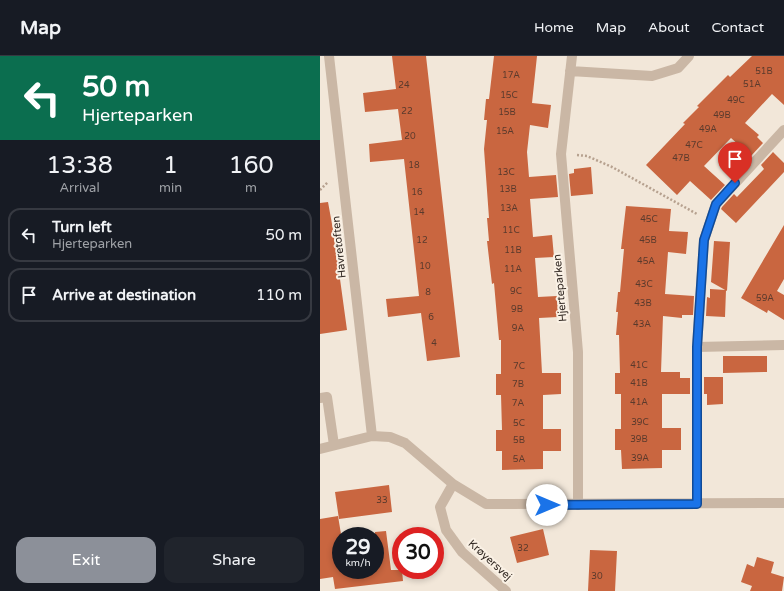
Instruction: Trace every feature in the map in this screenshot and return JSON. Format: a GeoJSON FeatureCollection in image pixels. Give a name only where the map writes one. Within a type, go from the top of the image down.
{"type":"FeatureCollection","features":[{"type":"Feature","properties":{"kind":"street","name":"Havretoften"},"geometry":{"type":"LineString","coordinates":[[330,56],[372,436]]}},
{"type":"Feature","properties":{"kind":"street","name":"Hjerteparken"},"geometry":{"type":"LineString","coordinates":[[572,56],[561,154],[578,352],[578,505]]}},
{"type":"Feature","properties":{"kind":"street"},"geometry":{"type":"LineString","coordinates":[[570,71],[652,76],[678,68],[689,56]]}},
{"type":"Feature","properties":{"kind":"street"},"geometry":{"type":"LineString","coordinates":[[697,504],[697,347],[704,240],[716,204],[784,130]]}},
{"type":"Feature","properties":{"kind":"street"},"geometry":{"type":"LineString","coordinates":[[697,347],[784,345]]}},
{"type":"Feature","properties":{"kind":"street"},"geometry":{"type":"LineString","coordinates":[[320,398],[327,397],[334,445]]}},
{"type":"Feature","properties":{"kind":"street"},"geometry":{"type":"LineString","coordinates":[[320,449],[372,436],[390,437],[405,443],[453,484],[486,504],[578,505],[784,503]]}},
{"type":"Feature","properties":{"kind":"street","name":"Krøyersvej"},"geometry":{"type":"LineString","coordinates":[[453,484],[440,507],[446,530],[462,552],[506,591]]}},
{"type":"Feature","properties":{"kind":"path"},"geometry":{"type":"LineString","coordinates":[[561,154],[587,156],[612,167],[642,185],[710,221]]}},
{"type":"Feature","properties":{"kind":"building"},"geometry":{"type":"Polygon","coordinates":[[[392,56],[426,56],[460,357],[427,361],[421,313],[388,317],[386,299],[419,296],[404,159],[370,162],[369,144],[402,140],[398,109],[365,112],[363,93],[396,89],[392,56]]]}},
{"type":"Feature","properties":{"kind":"building"},"geometry":{"type":"Polygon","coordinates":[[[494,56],[537,56],[532,103],[551,105],[548,128],[530,125],[527,152],[529,177],[556,175],[558,197],[530,199],[533,237],[552,235],[554,257],[535,258],[538,297],[557,296],[558,317],[539,318],[542,373],[561,373],[561,394],[543,395],[543,429],[561,429],[561,451],[543,451],[543,469],[502,470],[502,451],[496,451],[496,430],[502,430],[501,395],[496,395],[496,374],[501,374],[501,340],[499,340],[494,283],[492,284],[487,241],[489,241],[487,218],[489,218],[484,149],[487,120],[484,120],[486,99],[489,99],[494,56]]]}},
{"type":"Feature","properties":{"kind":"building"},"geometry":{"type":"Polygon","coordinates":[[[752,56],[784,56],[784,105],[772,94],[745,123],[759,135],[757,137],[763,143],[751,156],[731,138],[704,166],[725,185],[711,200],[690,181],[677,195],[646,165],[685,124],[683,123],[699,107],[697,106],[728,75],[730,77],[752,56]]]}},
{"type":"Feature","properties":{"kind":"building"},"geometry":{"type":"Polygon","coordinates":[[[773,152],[784,163],[784,172],[736,223],[721,209],[722,207],[734,194],[737,197],[764,169],[761,165],[773,152]]]}},
{"type":"Feature","properties":{"kind":"building"},"geometry":{"type":"Polygon","coordinates":[[[591,167],[593,194],[571,196],[569,174],[574,173],[574,169],[591,167]]]}},
{"type":"Feature","properties":{"kind":"building"},"geometry":{"type":"Polygon","coordinates":[[[328,202],[342,279],[340,279],[347,330],[320,334],[320,203],[328,202]]]}},
{"type":"Feature","properties":{"kind":"building"},"geometry":{"type":"Polygon","coordinates":[[[626,206],[671,209],[669,231],[688,232],[686,254],[668,252],[665,294],[694,296],[693,315],[682,315],[682,318],[663,316],[661,372],[680,372],[680,378],[690,378],[690,394],[662,394],[662,428],[681,428],[681,450],[662,450],[662,468],[622,469],[621,450],[615,450],[615,429],[621,429],[621,394],[615,394],[615,373],[620,373],[619,335],[616,335],[618,312],[616,312],[618,292],[620,292],[624,249],[621,249],[626,206]]]}},
{"type":"Feature","properties":{"kind":"building"},"geometry":{"type":"Polygon","coordinates":[[[784,225],[784,279],[777,291],[784,295],[784,320],[768,310],[767,313],[741,298],[784,225]]]}},
{"type":"Feature","properties":{"kind":"building"},"geometry":{"type":"Polygon","coordinates":[[[714,241],[730,242],[727,291],[711,282],[714,241]]]}},
{"type":"Feature","properties":{"kind":"building"},"geometry":{"type":"Polygon","coordinates":[[[710,289],[726,290],[725,317],[706,316],[707,297],[710,298],[710,289]]]}},
{"type":"Feature","properties":{"kind":"building"},"geometry":{"type":"Polygon","coordinates":[[[723,356],[767,356],[767,372],[723,373],[723,356]]]}},
{"type":"Feature","properties":{"kind":"building"},"geometry":{"type":"Polygon","coordinates":[[[704,377],[723,377],[723,404],[707,405],[707,394],[704,394],[704,377]]]}},
{"type":"Feature","properties":{"kind":"building"},"geometry":{"type":"Polygon","coordinates":[[[389,485],[392,512],[339,519],[335,492],[389,485]]]}},
{"type":"Feature","properties":{"kind":"building"},"geometry":{"type":"Polygon","coordinates":[[[338,516],[340,527],[332,527],[332,577],[320,579],[320,519],[338,516]]]}},
{"type":"Feature","properties":{"kind":"building"},"geometry":{"type":"Polygon","coordinates":[[[543,529],[549,555],[517,563],[510,537],[543,529]]]}},
{"type":"Feature","properties":{"kind":"building"},"geometry":{"type":"Polygon","coordinates":[[[384,531],[386,531],[392,579],[403,579],[403,581],[335,589],[333,579],[384,579],[384,531]]]}},
{"type":"Feature","properties":{"kind":"building"},"geometry":{"type":"Polygon","coordinates":[[[590,550],[617,551],[615,591],[588,591],[590,550]]]}},
{"type":"Feature","properties":{"kind":"building"},"geometry":{"type":"Polygon","coordinates":[[[757,557],[774,562],[771,573],[784,577],[782,591],[750,591],[752,586],[741,582],[747,564],[754,567],[757,557]]]}},
{"type":"Feature","properties":{"kind":"route"},"geometry":{"type":"LineString","coordinates":[[547,505],[697,504],[697,347],[704,240],[716,204],[735,183]]}}]}
